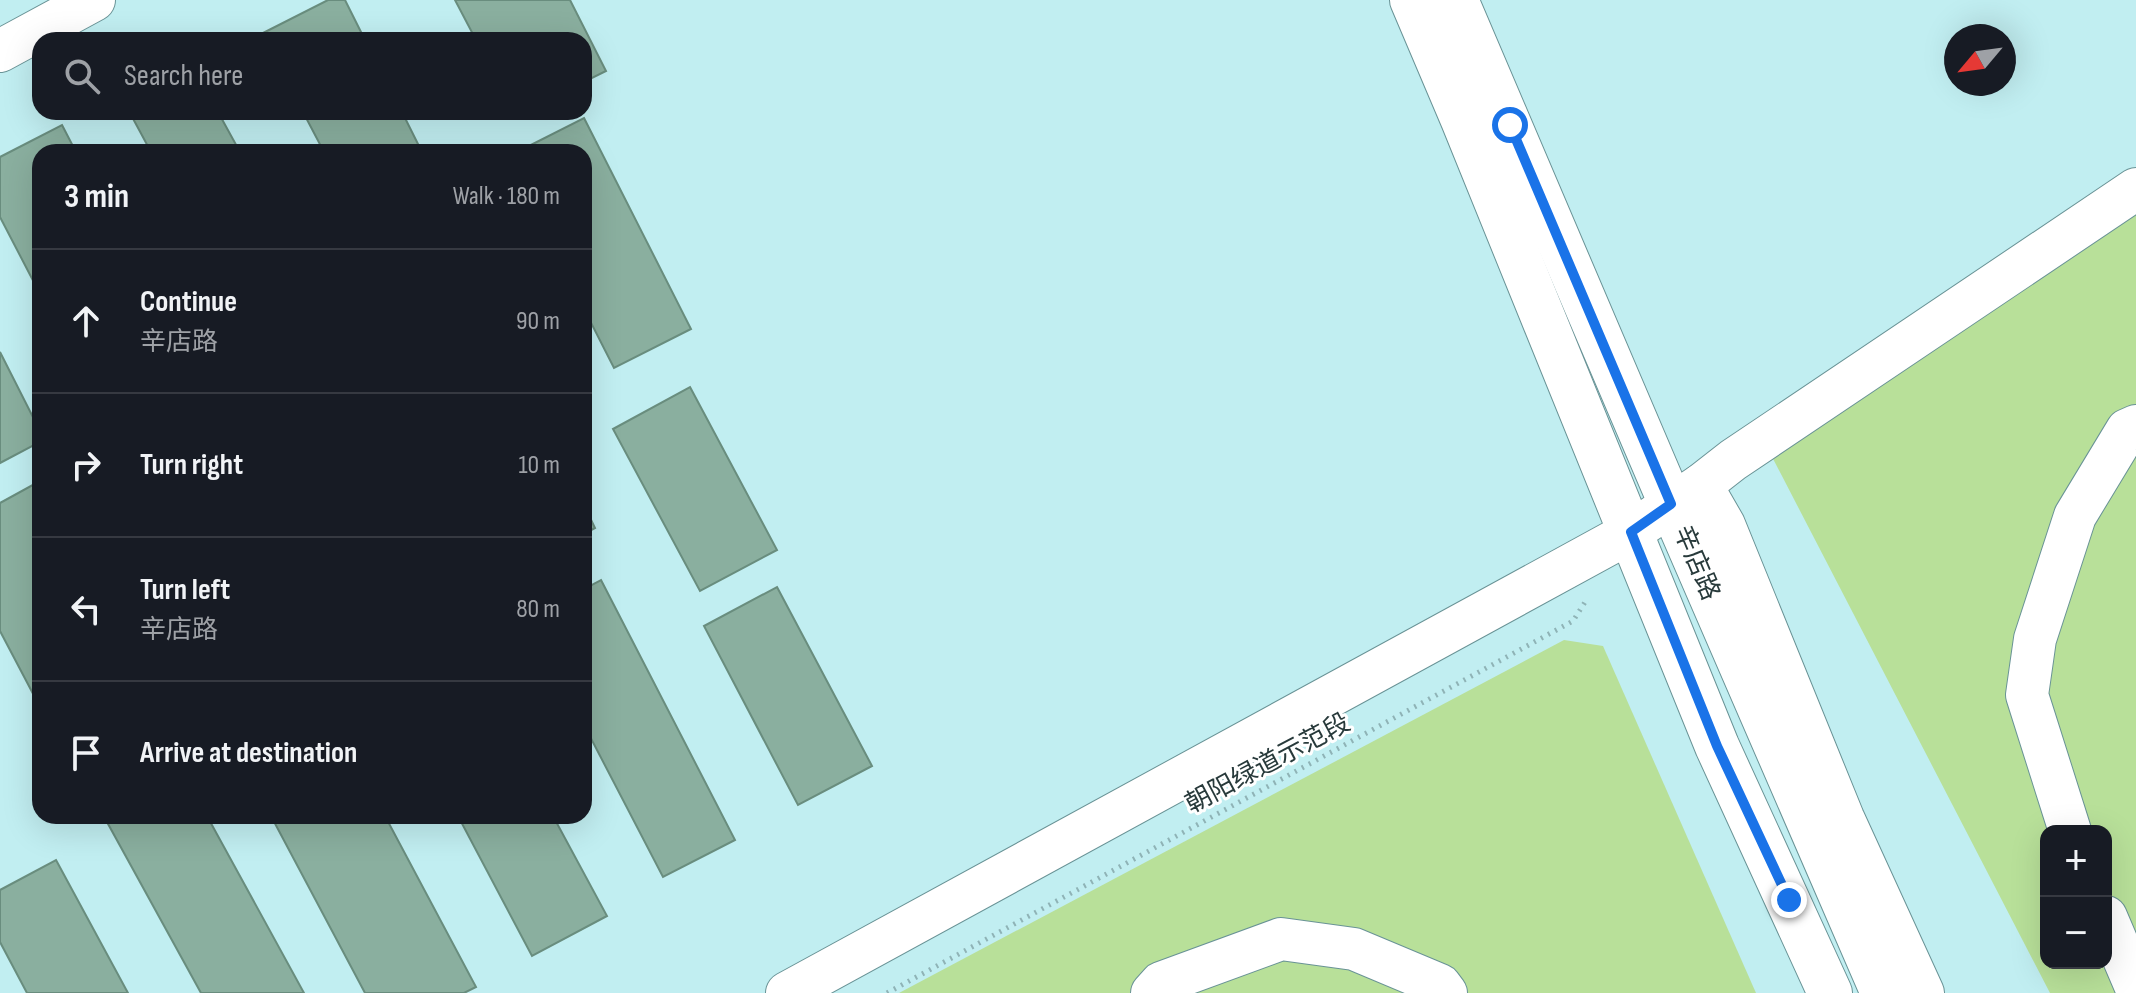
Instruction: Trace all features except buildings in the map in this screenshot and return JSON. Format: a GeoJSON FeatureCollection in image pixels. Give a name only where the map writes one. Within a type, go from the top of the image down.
{"type":"FeatureCollection","features":[{"type":"Feature","properties":{"kind":"main road","name":"辛店路"},"geometry":{"type":"LineString","coordinates":[[1412,0],[1717,746],[1830,993]]}},
{"type":"Feature","properties":{"kind":"main road","name":"辛店路"},"geometry":{"type":"LineString","coordinates":[[1456,0],[1686,495],[1883,993]]}},
{"type":"Feature","properties":{"kind":"street"},"geometry":{"type":"LineString","coordinates":[[35,32],[94,0]]}},
{"type":"Feature","properties":{"kind":"street"},"geometry":{"type":"LineString","coordinates":[[0,51],[32,34]]}},
{"type":"Feature","properties":{"kind":"street"},"geometry":{"type":"LineString","coordinates":[[787,993],[1631,532],[2136,189]]}},
{"type":"Feature","properties":{"kind":"street"},"geometry":{"type":"LineString","coordinates":[[2068,825],[2027,695],[2035,639],[2075,516],[2127,430],[2136,426]]}},
{"type":"Feature","properties":{"kind":"street"},"geometry":{"type":"LineString","coordinates":[[1686,495],[1724,525],[1843,818],[1923,993]]}},
{"type":"Feature","properties":{"kind":"street"},"geometry":{"type":"LineString","coordinates":[[2112,931],[2136,987]]}},
{"type":"Feature","properties":{"kind":"street"},"geometry":{"type":"LineString","coordinates":[[1152,993],[1161,983],[1281,939],[1354,949],[1440,985],[1446,993]]}},
{"type":"Feature","properties":{"kind":"path","name":"朝阳绿道示范段"},"geometry":{"type":"LineString","coordinates":[[887,993],[1573,621],[1589,596]]}},
{"type":"Feature","properties":{"kind":"green space"},"geometry":{"type":"Polygon","coordinates":[[[2136,207],[2136,993],[2050,993],[1769,451],[2136,207]]]}},
{"type":"Feature","properties":{"kind":"green space"},"geometry":{"type":"Polygon","coordinates":[[[1564,640],[1603,646],[1756,993],[899,993],[1564,640]]]}},
{"type":"Feature","properties":{"kind":"route"},"geometry":{"type":"LineString","coordinates":[[1510,125],[1671,504],[1631,532],[1717,746],[1789,900]]}}]}
